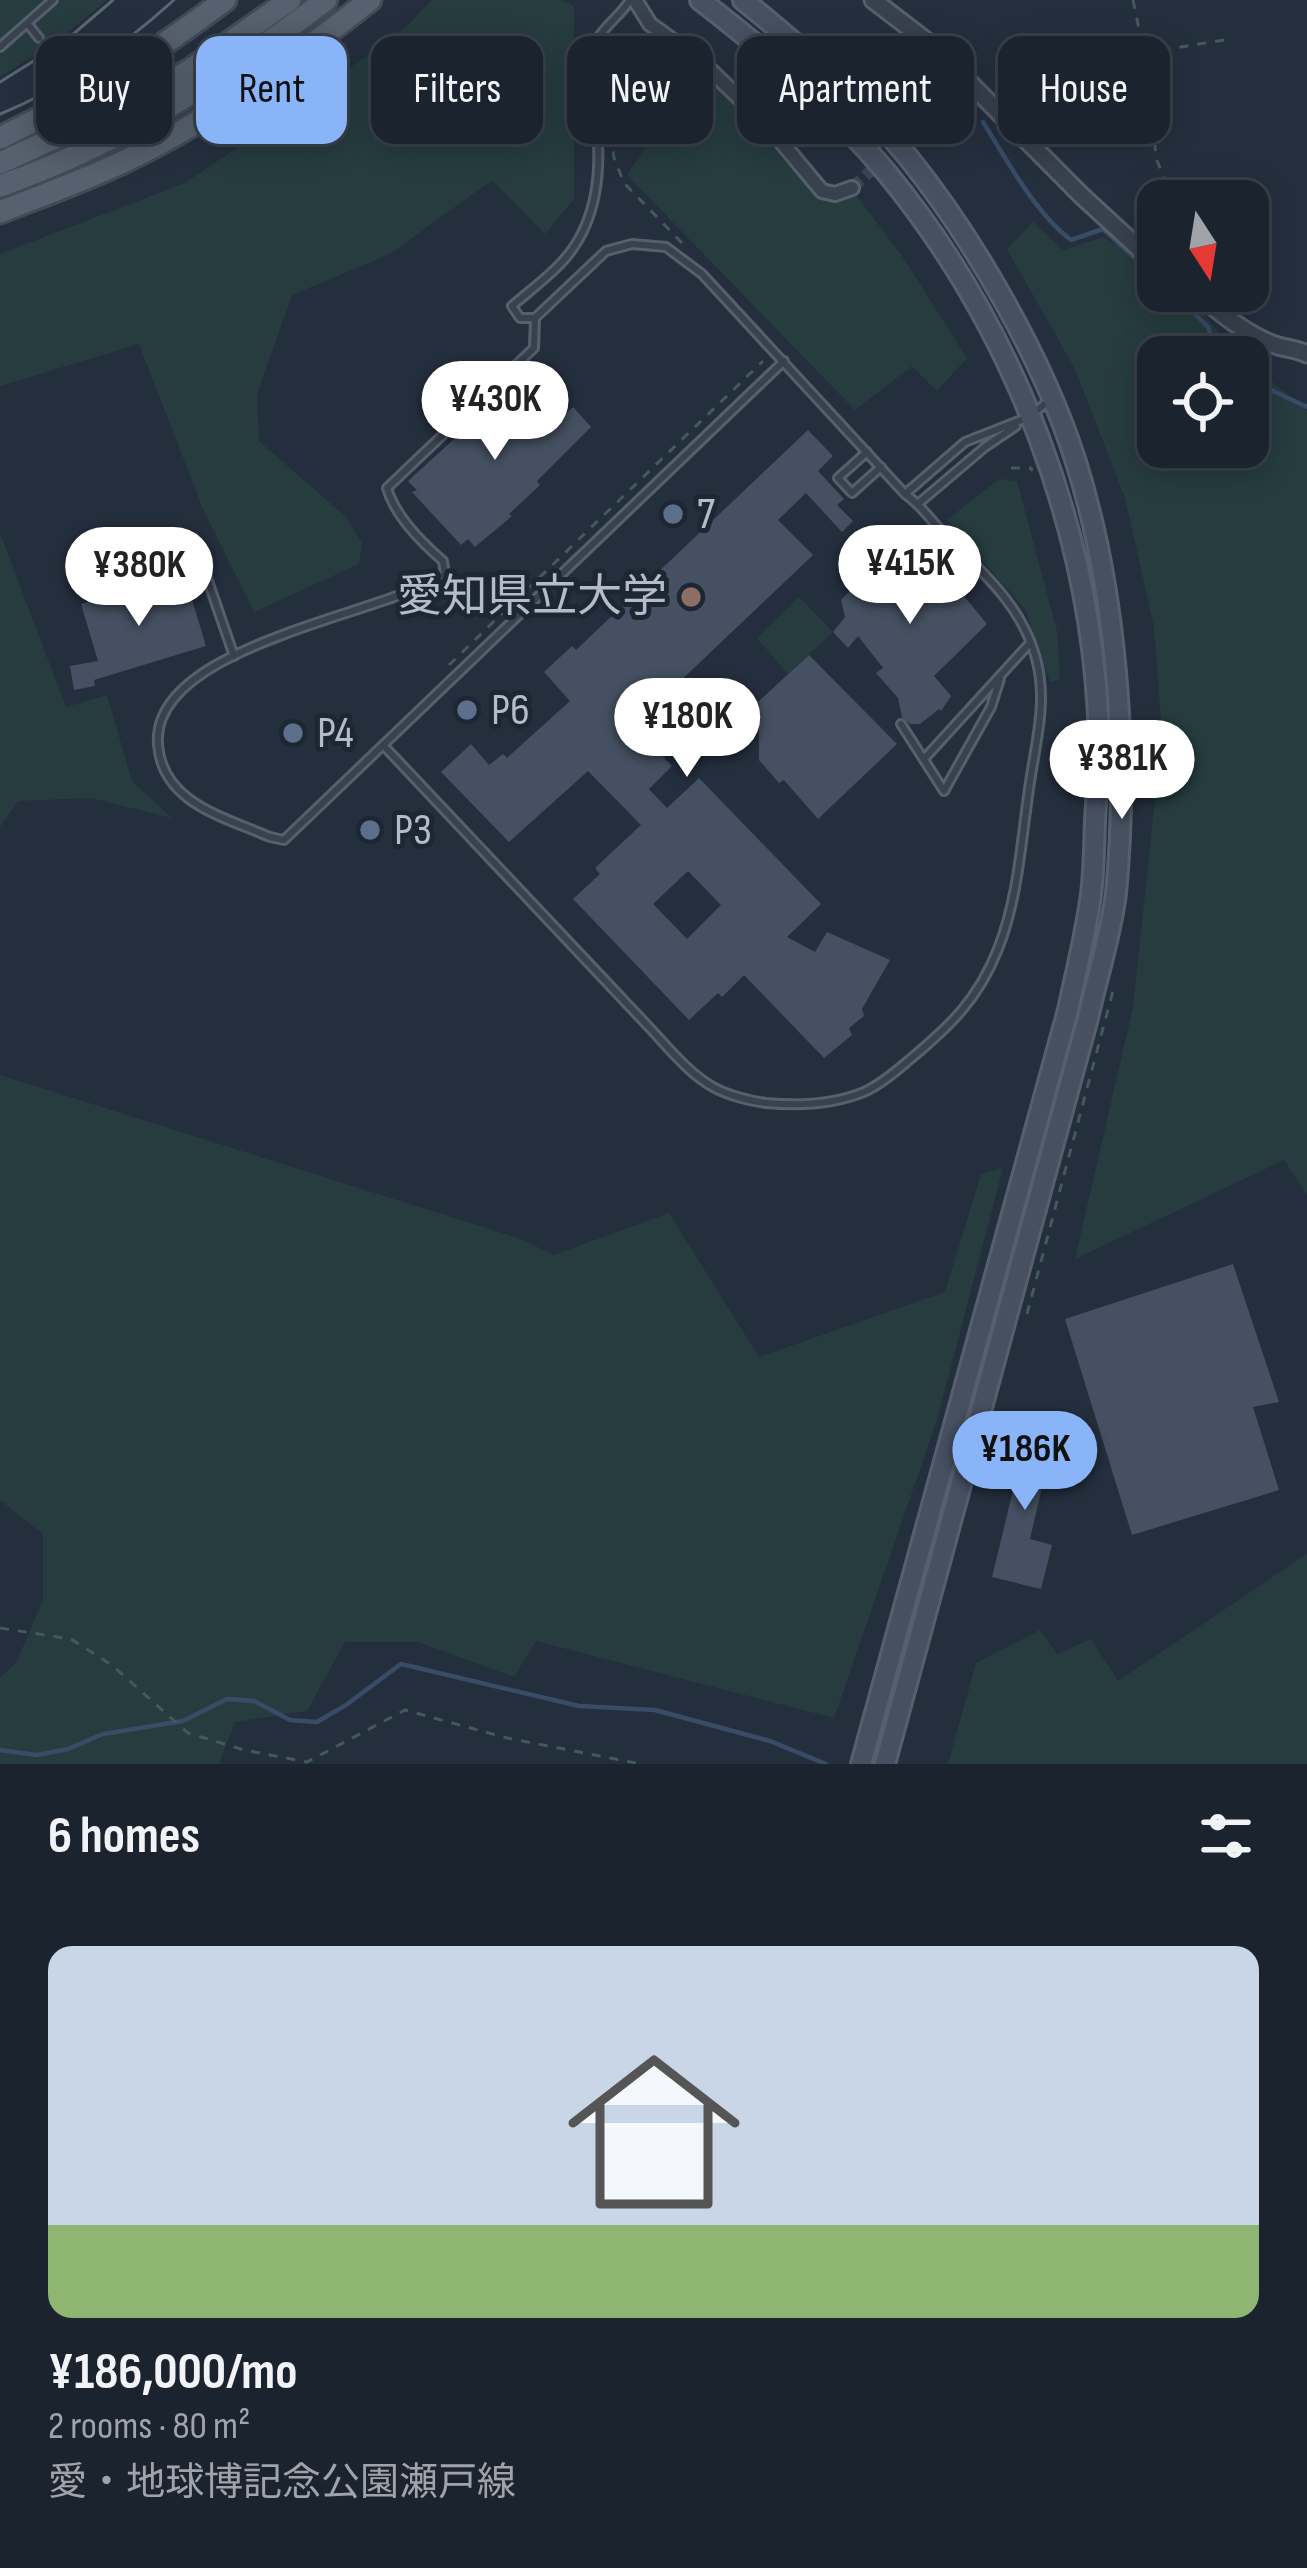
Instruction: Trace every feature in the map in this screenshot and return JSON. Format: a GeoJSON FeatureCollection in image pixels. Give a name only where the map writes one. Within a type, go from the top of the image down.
{"type":"FeatureCollection","features":[{"type":"Feature","properties":{"kind":"main road"},"geometry":{"type":"LineString","coordinates":[[0,138],[110,80],[225,0]]}},
{"type":"Feature","properties":{"kind":"main road"},"geometry":{"type":"LineString","coordinates":[[0,163],[138,100],[290,0]]}},
{"type":"Feature","properties":{"kind":"main road"},"geometry":{"type":"LineString","coordinates":[[0,186],[90,150],[151,118],[217,80],[326,0]]}},
{"type":"Feature","properties":{"kind":"main road"},"geometry":{"type":"LineString","coordinates":[[0,212],[130,158],[196,122],[264,80],[370,0]]}},
{"type":"Feature","properties":{"kind":"main road"},"geometry":{"type":"LineString","coordinates":[[700,0],[824,106],[886,172],[980,309],[1054,479],[1091,638],[1099,742],[1091,894],[1069,1010],[861,1763]]}},
{"type":"Feature","properties":{"kind":"main road"},"geometry":{"type":"LineString","coordinates":[[743,0],[839,85],[907,156],[971,245],[1052,398],[1075,459],[1112,631],[1120,737],[1115,898],[1088,1018],[885,1764]]}},
{"type":"Feature","properties":{"kind":"street"},"geometry":{"type":"LineString","coordinates":[[633,0],[650,24],[702,62],[767,125],[822,191],[835,194],[852,188]]}},
{"type":"Feature","properties":{"kind":"street"},"geometry":{"type":"LineString","coordinates":[[873,0],[920,36]]}},
{"type":"Feature","properties":{"kind":"street"},"geometry":{"type":"LineString","coordinates":[[974,88],[1137,247]]}},
{"type":"Feature","properties":{"kind":"street"},"geometry":{"type":"LineString","coordinates":[[1222,312],[1246,330],[1307,354]]}},
{"type":"Feature","properties":{"kind":"lane"},"geometry":{"type":"LineString","coordinates":[[0,47],[53,0]]}},
{"type":"Feature","properties":{"kind":"lane"},"geometry":{"type":"LineString","coordinates":[[383,745],[687,1066],[715,1088],[756,1102],[796,1106],[832,1101],[866,1091],[897,1070],[952,1024],[974,998],[1012,912],[1043,703],[1036,655],[1019,616],[1001,592],[702,274],[665,247],[632,244],[606,251],[535,318],[520,318],[512,306],[563,261],[588,224],[599,176],[592,52],[603,31],[633,0]]}},
{"type":"Feature","properties":{"kind":"lane"},"geometry":{"type":"LineString","coordinates":[[27,23],[37,36]]}},
{"type":"Feature","properties":{"kind":"lane"},"geometry":{"type":"LineString","coordinates":[[535,318],[534,348],[387,488],[391,502],[443,561],[445,575],[425,588],[348,611],[220,662],[169,700],[157,736],[159,754],[167,779],[184,798],[284,840],[784,361]]}},
{"type":"Feature","properties":{"kind":"lane"},"geometry":{"type":"LineString","coordinates":[[919,503],[1052,398]]}},
{"type":"Feature","properties":{"kind":"lane"},"geometry":{"type":"LineString","coordinates":[[905,494],[965,442],[1029,417]]}},
{"type":"Feature","properties":{"kind":"lane"},"geometry":{"type":"LineString","coordinates":[[867,452],[838,478],[852,493],[880,467]]}},
{"type":"Feature","properties":{"kind":"lane"},"geometry":{"type":"LineString","coordinates":[[198,552],[234,656]]}},
{"type":"Feature","properties":{"kind":"lane"},"geometry":{"type":"LineString","coordinates":[[924,759],[1030,643]]}},
{"type":"Feature","properties":{"kind":"lane"},"geometry":{"type":"LineString","coordinates":[[901,724],[944,791],[991,707],[1000,679]]}},
{"type":"Feature","properties":{"kind":"path"},"geometry":{"type":"LineString","coordinates":[[1132,0],[1140,36]]}},
{"type":"Feature","properties":{"kind":"path"},"geometry":{"type":"LineString","coordinates":[[1170,49],[1230,39]]}},
{"type":"Feature","properties":{"kind":"path"},"geometry":{"type":"LineString","coordinates":[[612,144],[624,183],[689,250]]}},
{"type":"Feature","properties":{"kind":"path"},"geometry":{"type":"LineString","coordinates":[[1155,144],[1165,180]]}},
{"type":"Feature","properties":{"kind":"path"},"geometry":{"type":"LineString","coordinates":[[449,665],[763,361]]}},
{"type":"Feature","properties":{"kind":"path"},"geometry":{"type":"LineString","coordinates":[[1011,468],[1031,468],[1038,484]]}},
{"type":"Feature","properties":{"kind":"path"},"geometry":{"type":"LineString","coordinates":[[0,1628],[71,1639],[113,1666],[188,1733],[244,1750],[307,1762],[405,1710],[507,1738],[641,1764]]}},
{"type":"Feature","properties":{"kind":"green space"},"geometry":{"type":"Polygon","coordinates":[[[0,0],[107,0],[64,36],[36,36],[36,54],[0,77],[0,0]]]}},
{"type":"Feature","properties":{"kind":"green space"},"geometry":{"type":"Polygon","coordinates":[[[432,0],[561,0],[574,6],[574,36],[567,36],[567,144],[574,144],[574,199],[545,234],[492,180],[390,254],[292,295],[257,394],[259,441],[346,517],[362,543],[359,564],[254,612],[203,509],[139,344],[0,386],[0,254],[185,183],[243,144],[347,144],[347,70],[371,53],[371,144],[543,144],[543,36],[394,36],[432,0]]]}},
{"type":"Feature","properties":{"kind":"green space"},"geometry":{"type":"Polygon","coordinates":[[[713,80],[737,107],[737,144],[770,144],[823,197],[856,195],[902,256],[967,358],[937,391],[912,366],[855,410],[627,175],[648,144],[713,144],[713,80]]]}},
{"type":"Feature","properties":{"kind":"green space"},"geometry":{"type":"Polygon","coordinates":[[[1033,222],[1063,250],[1103,237],[1137,256],[1137,312],[1203,312],[1222,336],[1137,336],[1137,468],[1269,468],[1269,379],[1307,411],[1307,1195],[1284,1160],[1075,1259],[1133,1007],[1162,734],[1154,628],[1125,498],[1075,369],[1007,249],[1033,222]]]}},
{"type":"Feature","properties":{"kind":"green space"},"geometry":{"type":"Polygon","coordinates":[[[999,479],[1017,481],[1057,631],[1060,679],[1050,682],[1025,609],[947,520],[999,479]]]}},
{"type":"Feature","properties":{"kind":"green space"},"geometry":{"type":"Polygon","coordinates":[[[0,533],[66,707],[107,695],[132,781],[172,818],[91,798],[18,801],[0,827],[0,533]]]}},
{"type":"Feature","properties":{"kind":"green space"},"geometry":{"type":"Polygon","coordinates":[[[799,597],[833,632],[788,674],[757,638],[799,597]]]}},
{"type":"Feature","properties":{"kind":"green space"},"geometry":{"type":"Polygon","coordinates":[[[699,692],[732,727],[699,759],[665,724],[699,692]]]}},
{"type":"Feature","properties":{"kind":"green space"},"geometry":{"type":"Polygon","coordinates":[[[0,1075],[521,1239],[554,1255],[669,1213],[759,1357],[945,1292],[981,1174],[1003,1168],[937,1420],[834,1718],[536,1641],[514,1677],[418,1642],[345,1642],[307,1711],[235,1722],[219,1764],[0,1764],[0,1677],[16,1663],[43,1600],[43,1534],[0,1500],[0,1075]]]}},
{"type":"Feature","properties":{"kind":"green space"},"geometry":{"type":"Polygon","coordinates":[[[1307,1554],[1307,1764],[948,1764],[976,1663],[1040,1630],[1057,1654],[1091,1639],[1118,1681],[1307,1554]]]}},
{"type":"Feature","properties":{"kind":"building"},"geometry":{"type":"Polygon","coordinates":[[[534,365],[553,386],[526,413],[543,433],[573,407],[591,427],[537,481],[540,485],[509,514],[512,516],[475,547],[468,539],[461,545],[412,492],[417,490],[408,481],[477,418],[481,421],[534,365]]]}},
{"type":"Feature","properties":{"kind":"building"},"geometry":{"type":"Polygon","coordinates":[[[808,430],[833,456],[818,471],[844,499],[837,505],[853,521],[842,532],[806,493],[778,520],[813,555],[633,726],[672,766],[649,789],[667,808],[699,778],[821,904],[787,937],[815,952],[827,932],[890,960],[862,1009],[864,1016],[849,1028],[852,1035],[824,1058],[744,975],[689,1020],[573,899],[600,874],[595,868],[641,825],[588,771],[509,842],[441,772],[471,744],[489,765],[503,754],[507,758],[570,701],[544,672],[572,646],[576,650],[808,430]],[[688,871],[653,904],[687,939],[721,905],[688,871]]]}},
{"type":"Feature","properties":{"kind":"building"},"geometry":{"type":"Polygon","coordinates":[[[918,552],[934,560],[987,624],[934,676],[951,696],[941,711],[920,724],[910,724],[902,717],[898,698],[876,673],[883,668],[858,636],[848,648],[833,632],[845,617],[841,600],[869,564],[889,554],[918,552]]]}},
{"type":"Feature","properties":{"kind":"building"},"geometry":{"type":"Polygon","coordinates":[[[184,573],[206,646],[74,690],[70,666],[98,661],[81,604],[184,573]]]}},
{"type":"Feature","properties":{"kind":"building"},"geometry":{"type":"Polygon","coordinates":[[[809,655],[897,744],[818,819],[759,760],[759,701],[809,655]]]}},
{"type":"Feature","properties":{"kind":"building"},"geometry":{"type":"Polygon","coordinates":[[[1233,1264],[1279,1402],[1253,1407],[1279,1490],[1132,1535],[1065,1319],[1233,1264]]]}},
{"type":"Feature","properties":{"kind":"building"},"geometry":{"type":"Polygon","coordinates":[[[1028,1413],[1052,1419],[1034,1485],[1042,1487],[1030,1539],[1052,1545],[1041,1589],[992,1577],[1028,1413]]]}},
{"type":"Feature","properties":{"kind":"waterway"},"geometry":{"type":"LineString","coordinates":[[983,122],[1058,229],[1071,240],[1103,229],[1137,260]]}},
{"type":"Feature","properties":{"kind":"waterway"},"geometry":{"type":"LineString","coordinates":[[1193,312],[1211,336]]}},
{"type":"Feature","properties":{"kind":"waterway"},"geometry":{"type":"LineString","coordinates":[[1269,389],[1307,407]]}},
{"type":"Feature","properties":{"kind":"waterway"},"geometry":{"type":"LineString","coordinates":[[0,1750],[37,1755],[68,1749],[103,1734],[183,1721],[227,1699],[254,1701],[290,1720],[317,1722],[401,1664],[579,1706],[655,1710],[770,1741],[826,1764]]}},
{"type":"Feature","properties":{"kind":"tunnel"},"geometry":{"type":"LineString","coordinates":[[852,188],[901,144]]}},
{"type":"Feature","properties":{"kind":"tram line"},"geometry":{"type":"LineString","coordinates":[[0,82],[64,42],[113,0]]}},
{"type":"Feature","properties":{"kind":"tram line"},"geometry":{"type":"LineString","coordinates":[[0,114],[92,65],[174,0]]}},
{"type":"Feature","properties":{"kind":"place","name":"7"},"geometry":{"type":"Point","coordinates":[673,514]}},
{"type":"Feature","properties":{"kind":"place","name":"愛知県立大学"},"geometry":{"type":"Point","coordinates":[691,597]}},
{"type":"Feature","properties":{"kind":"place","name":"P6"},"geometry":{"type":"Point","coordinates":[467,710]}},
{"type":"Feature","properties":{"kind":"place","name":"P4"},"geometry":{"type":"Point","coordinates":[293,733]}},
{"type":"Feature","properties":{"kind":"place","name":"P3"},"geometry":{"type":"Point","coordinates":[370,830]}}]}
